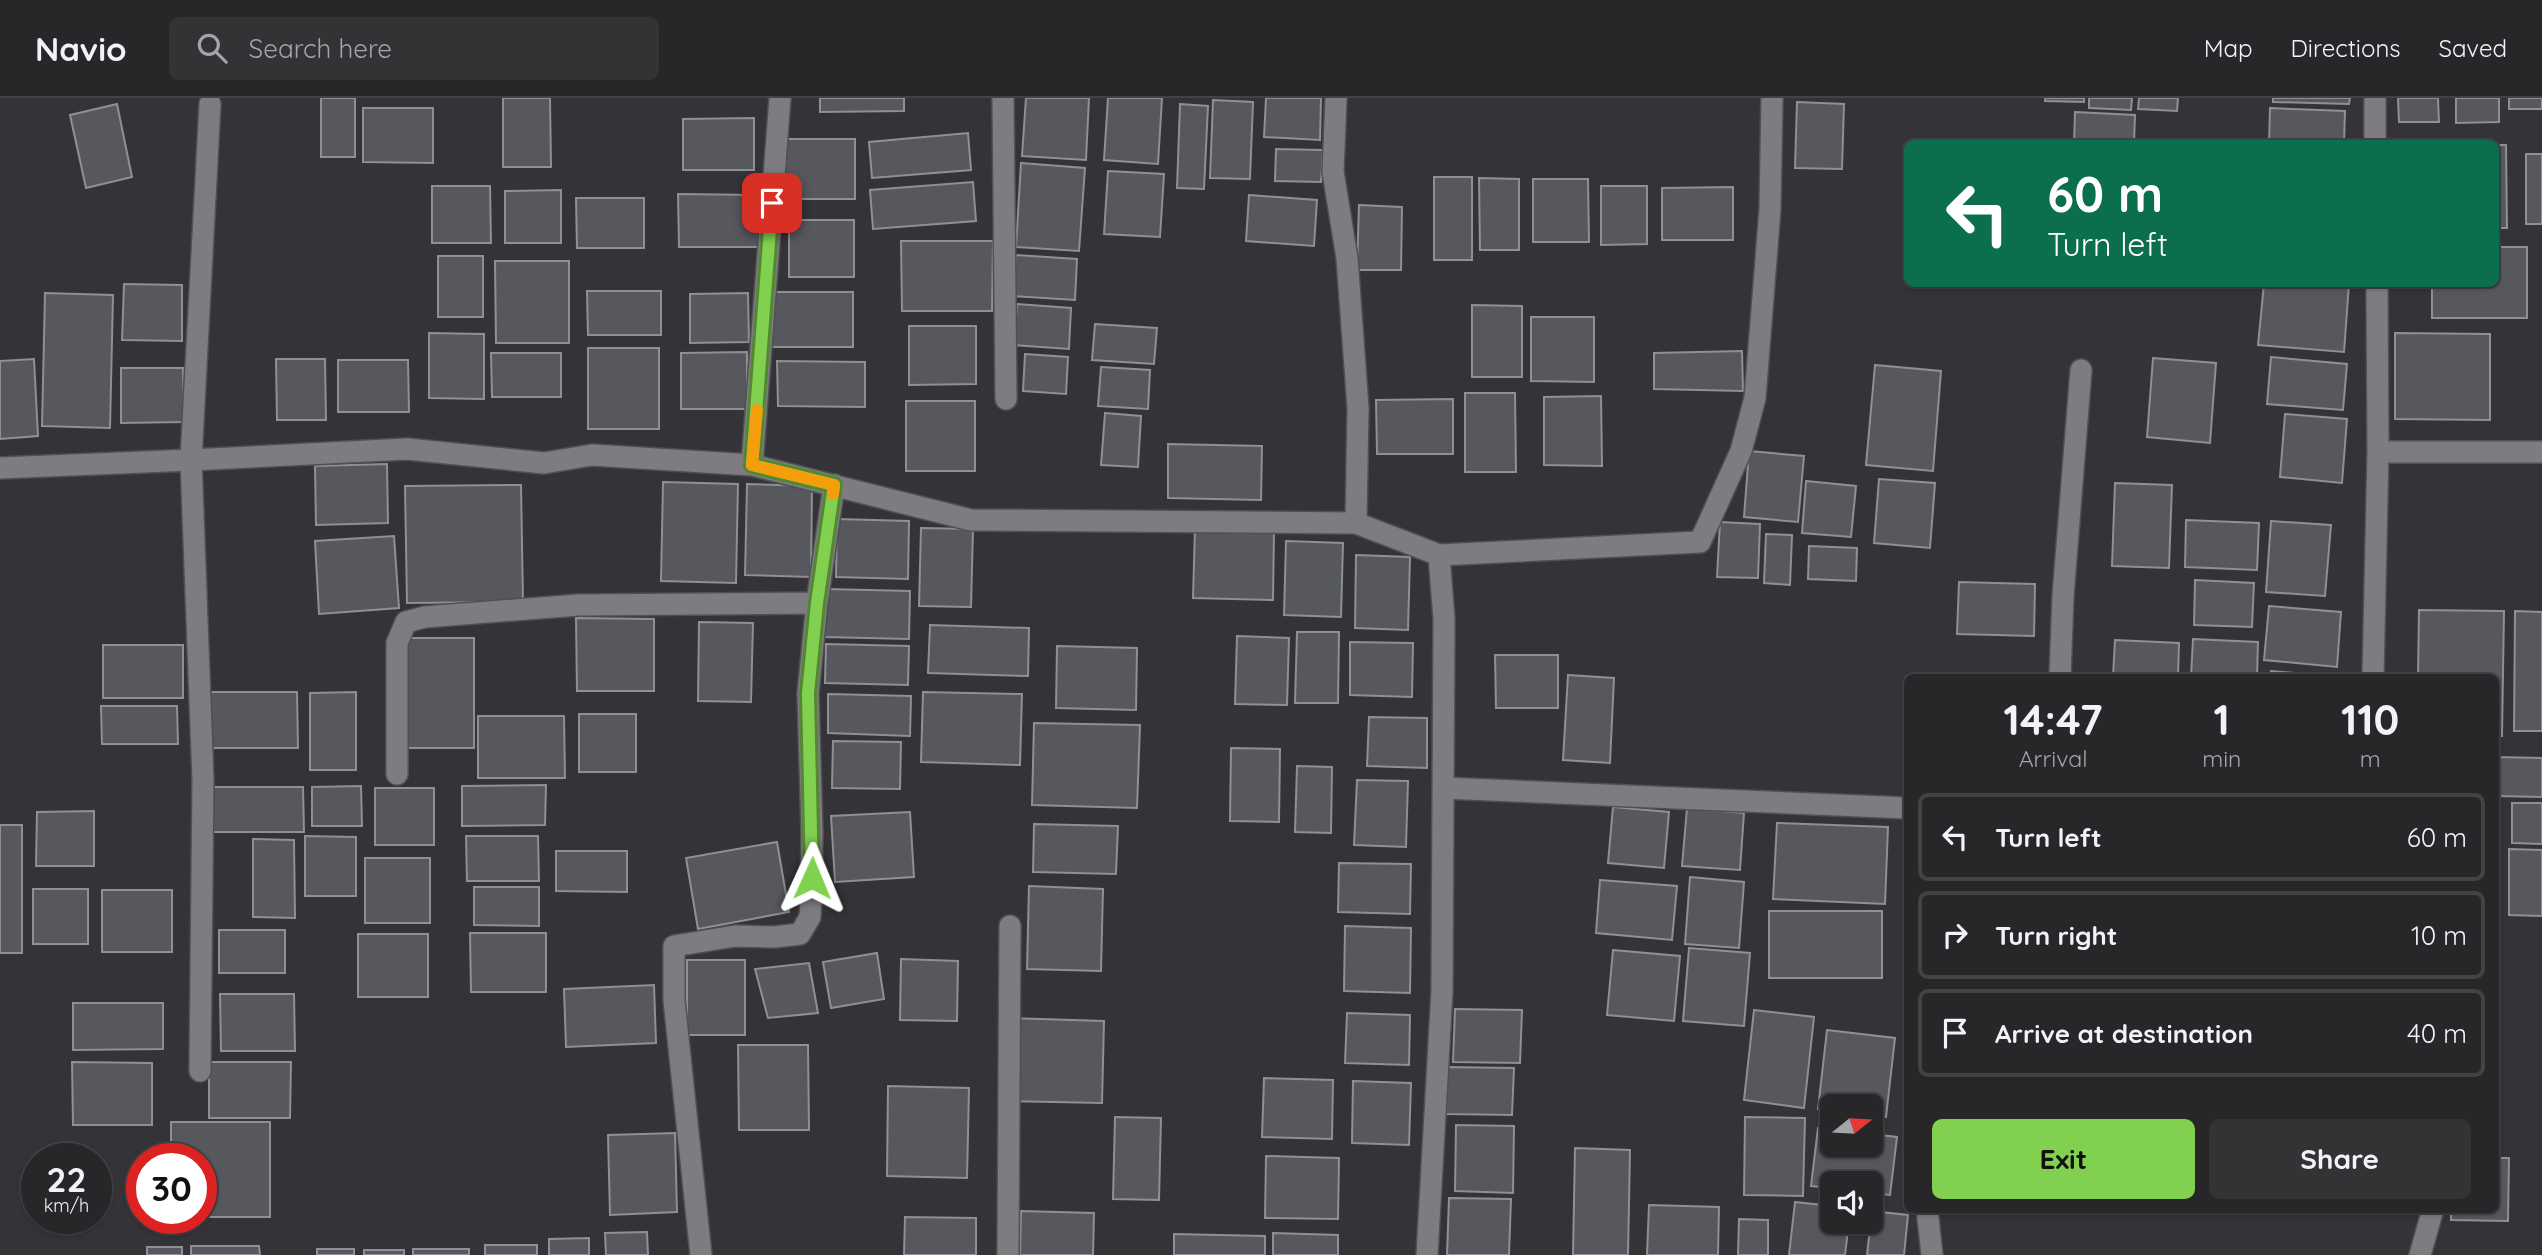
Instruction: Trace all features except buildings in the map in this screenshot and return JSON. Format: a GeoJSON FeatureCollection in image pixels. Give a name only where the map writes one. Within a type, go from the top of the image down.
{"type":"FeatureCollection","features":[{"type":"Feature","properties":{"kind":"street"},"geometry":{"type":"LineString","coordinates":[[752,465],[780,98]]}},
{"type":"Feature","properties":{"kind":"street"},"geometry":{"type":"LineString","coordinates":[[1003,98],[1006,399]]}},
{"type":"Feature","properties":{"kind":"street"},"geometry":{"type":"LineString","coordinates":[[1336,98],[1333,172],[1346,258],[1358,408],[1356,523]]}},
{"type":"Feature","properties":{"kind":"street"},"geometry":{"type":"LineString","coordinates":[[0,468],[407,449],[544,463],[592,455],[752,465],[971,520],[1356,523],[1439,555],[1700,542],[1741,451],[1755,398],[1770,209],[1772,98]]}},
{"type":"Feature","properties":{"kind":"street"},"geometry":{"type":"LineString","coordinates":[[2375,98],[2375,140]]}},
{"type":"Feature","properties":{"kind":"street"},"geometry":{"type":"LineString","coordinates":[[200,1071],[203,780],[191,460],[211,104]]}},
{"type":"Feature","properties":{"kind":"street"},"geometry":{"type":"LineString","coordinates":[[2373,674],[2378,452],[2377,287]]}},
{"type":"Feature","properties":{"kind":"street"},"geometry":{"type":"LineString","coordinates":[[2060,674],[2063,596],[2081,370]]}},
{"type":"Feature","properties":{"kind":"street"},"geometry":{"type":"LineString","coordinates":[[2378,452],[2542,452]]}},
{"type":"Feature","properties":{"kind":"street"},"geometry":{"type":"LineString","coordinates":[[701,1255],[674,1000],[674,946],[735,936],[774,937],[800,934],[810,917],[812,832],[808,693],[817,603],[834,485]]}},
{"type":"Feature","properties":{"kind":"street"},"geometry":{"type":"LineString","coordinates":[[1427,1255],[1442,991],[1444,619],[1439,555]]}},
{"type":"Feature","properties":{"kind":"street"},"geometry":{"type":"LineString","coordinates":[[397,774],[397,643],[406,622],[425,617],[578,605],[817,603]]}},
{"type":"Feature","properties":{"kind":"street"},"geometry":{"type":"LineString","coordinates":[[1443,788],[1904,808]]}},
{"type":"Feature","properties":{"kind":"street"},"geometry":{"type":"LineString","coordinates":[[1008,1255],[1010,926]]}},
{"type":"Feature","properties":{"kind":"street"},"geometry":{"type":"LineString","coordinates":[[1927,1213],[1932,1255]]}},
{"type":"Feature","properties":{"kind":"street"},"geometry":{"type":"LineString","coordinates":[[2420,1255],[2432,1213]]}},
{"type":"Feature","properties":{"kind":"slow traffic"},"geometry":{"type":"LineString","coordinates":[[757,410],[752,465],[834,485],[833,494]]}},
{"type":"Feature","properties":{"kind":"route"},"geometry":{"type":"LineString","coordinates":[[772,203],[752,465],[834,485],[817,603],[808,693],[812,878]]}}]}
